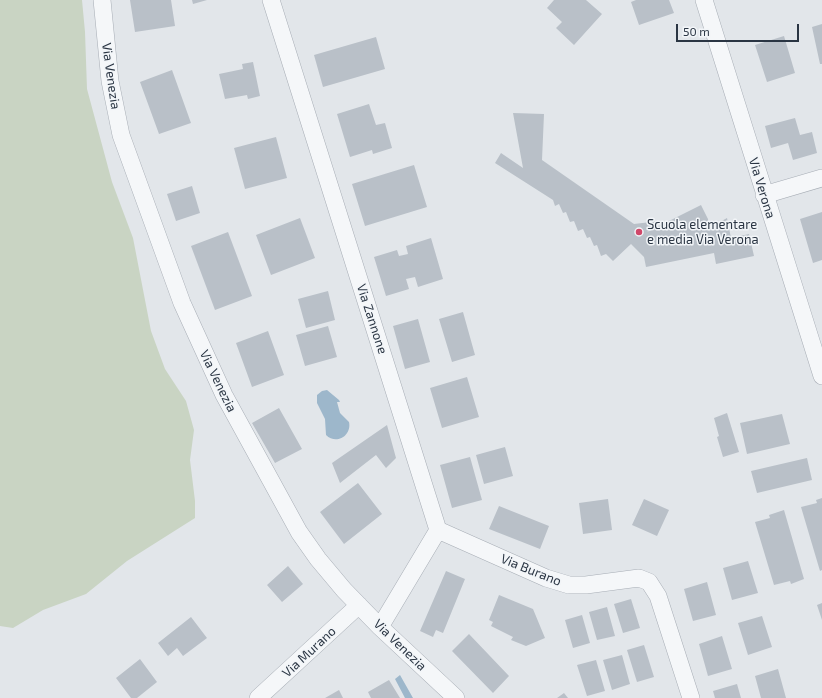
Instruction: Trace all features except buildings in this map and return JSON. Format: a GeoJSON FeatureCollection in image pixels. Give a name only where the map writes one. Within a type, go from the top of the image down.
{"type":"FeatureCollection","features":[{"type":"Feature","properties":{"kind":"street","name":"Via Venezia"},"geometry":{"type":"LineString","coordinates":[[102,0],[110,81],[121,134],[175,284],[195,334],[236,418],[299,532],[325,568],[380,627],[456,698]]}},
{"type":"Feature","properties":{"kind":"street","name":"Via Zannone"},"geometry":{"type":"LineString","coordinates":[[271,0],[438,530]]}},
{"type":"Feature","properties":{"kind":"street","name":"Via Verona"},"geometry":{"type":"LineString","coordinates":[[704,0],[822,376]]}},
{"type":"Feature","properties":{"kind":"street"},"geometry":{"type":"LineString","coordinates":[[764,195],[822,178]]}},
{"type":"Feature","properties":{"kind":"street"},"geometry":{"type":"LineString","coordinates":[[380,627],[438,530]]}},
{"type":"Feature","properties":{"kind":"street","name":"Via Burano"},"geometry":{"type":"LineString","coordinates":[[438,530],[546,578],[561,583],[586,586],[639,578],[649,582],[658,596],[691,698]]}},
{"type":"Feature","properties":{"kind":"street","name":"Via Murano"},"geometry":{"type":"LineString","coordinates":[[258,698],[359,605]]}},
{"type":"Feature","properties":{"kind":"green space"},"geometry":{"type":"Polygon","coordinates":[[[0,0],[82,0],[85,32],[87,89],[112,182],[133,238],[151,331],[165,369],[186,401],[194,430],[190,460],[195,501],[195,518],[127,561],[86,594],[43,610],[13,628],[0,626],[0,0]]]}},
{"type":"Feature","properties":{"kind":"water"},"geometry":{"type":"Polygon","coordinates":[[[327,390],[339,400],[340,402],[337,402],[340,413],[349,422],[348,431],[342,438],[334,439],[326,435],[325,419],[317,403],[317,395],[322,391],[327,390]]]}},
{"type":"Feature","properties":{"kind":"water"},"geometry":{"type":"Polygon","coordinates":[[[400,675],[413,698],[405,698],[395,679],[400,675]]]}},
{"type":"Feature","properties":{"kind":"place","name":"Scuola elementare e media Via Verona"},"geometry":{"type":"Point","coordinates":[639,232]}}]}
